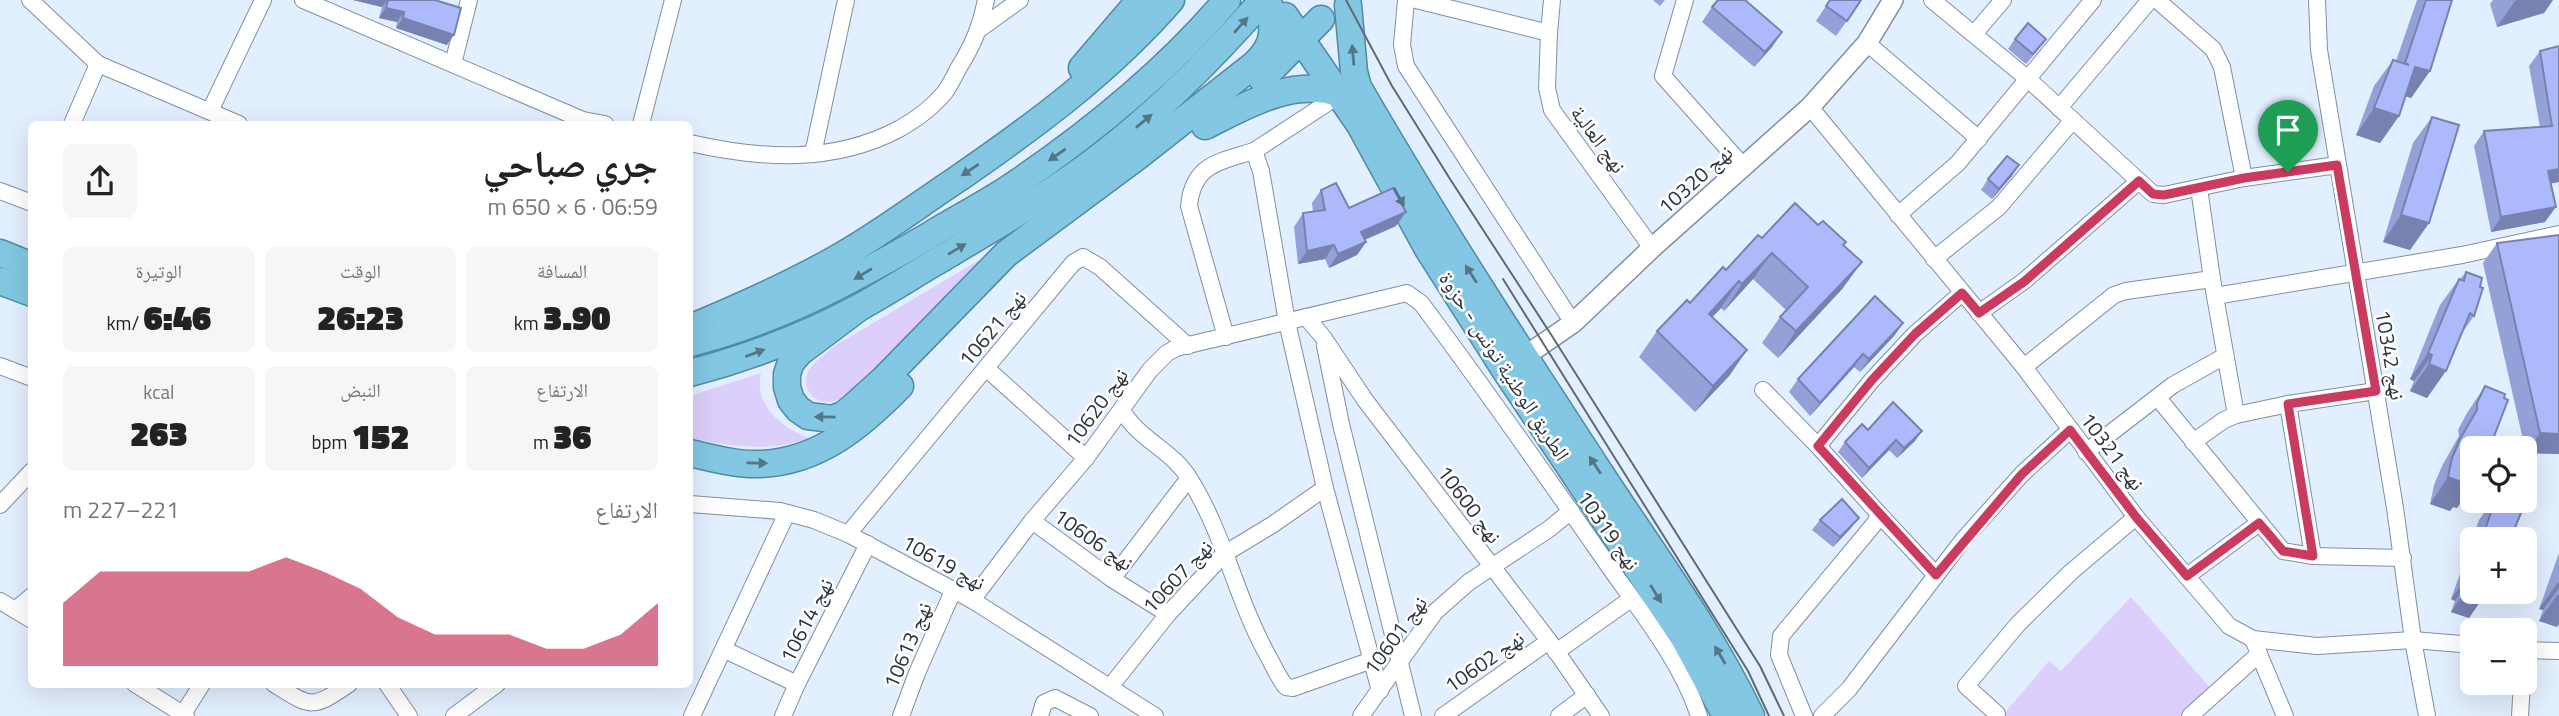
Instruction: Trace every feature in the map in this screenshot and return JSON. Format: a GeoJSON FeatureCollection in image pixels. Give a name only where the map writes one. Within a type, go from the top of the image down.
{"type":"FeatureCollection","features":[{"type":"Feature","properties":{"kind":"highway"},"geometry":{"type":"LineString","coordinates":[[1002,148],[1094,56],[1140,0]]}},
{"type":"Feature","properties":{"kind":"highway"},"geometry":{"type":"LineString","coordinates":[[693,327],[835,260],[1002,148],[1083,88],[1151,23],[1171,0]]}},
{"type":"Feature","properties":{"kind":"highway"},"geometry":{"type":"LineString","coordinates":[[693,342],[726,334],[783,313],[852,281],[1012,186],[1083,136],[1132,96],[1201,30],[1227,0]]}},
{"type":"Feature","properties":{"kind":"highway"},"geometry":{"type":"LineString","coordinates":[[693,454],[737,462],[779,462],[799,458],[826,447],[850,433],[874,414],[1005,277],[1205,126],[1265,76],[1321,19],[1349,2]]}},
{"type":"Feature","properties":{"kind":"highway","name":"الطريق الوطنية تونس - حزوة"},"geometry":{"type":"LineString","coordinates":[[1349,2],[1354,72],[1358,87],[1515,363],[1670,617],[1726,716]]}},
{"type":"Feature","properties":{"kind":"highway"},"geometry":{"type":"LineString","coordinates":[[1272,4],[1298,21],[1321,19]]}},
{"type":"Feature","properties":{"kind":"highway"},"geometry":{"type":"LineString","coordinates":[[693,372],[748,356],[828,324],[1027,207],[1097,159],[1161,106],[1272,4]]}},
{"type":"Feature","properties":{"kind":"highway"},"geometry":{"type":"LineString","coordinates":[[860,307],[800,352],[791,362],[787,387],[791,400],[808,416],[832,419],[853,407],[884,379],[1006,254],[1138,156],[1255,64],[1269,48],[1272,37],[1272,4]]}},
{"type":"Feature","properties":{"kind":"highway","name":"الطريق الوطنية تونس - حزوة"},"geometry":{"type":"LineString","coordinates":[[1272,4],[1301,38],[1341,94],[1428,249],[1515,363],[1693,610],[1731,674],[1751,716]]}},
{"type":"Feature","properties":{"kind":"highway"},"geometry":{"type":"LineString","coordinates":[[1205,126],[1269,95],[1310,88],[1327,89],[1341,94]]}},
{"type":"Feature","properties":{"kind":"highway"},"geometry":{"type":"LineString","coordinates":[[0,253],[28,264]]}},
{"type":"Feature","properties":{"kind":"highway"},"geometry":{"type":"LineString","coordinates":[[0,281],[28,292]]}},
{"type":"Feature","properties":{"kind":"street"},"geometry":{"type":"LineString","coordinates":[[30,0],[98,64],[232,121]]}},
{"type":"Feature","properties":{"kind":"street"},"geometry":{"type":"LineString","coordinates":[[210,111],[263,0]]}},
{"type":"Feature","properties":{"kind":"street"},"geometry":{"type":"LineString","coordinates":[[303,0],[579,121]]}},
{"type":"Feature","properties":{"kind":"street"},"geometry":{"type":"LineString","coordinates":[[453,64],[469,0]]}},
{"type":"Feature","properties":{"kind":"street"},"geometry":{"type":"LineString","coordinates":[[642,121],[673,0]]}},
{"type":"Feature","properties":{"kind":"street"},"geometry":{"type":"LineString","coordinates":[[813,154],[846,0]]}},
{"type":"Feature","properties":{"kind":"street"},"geometry":{"type":"LineString","coordinates":[[693,143],[760,154],[813,154],[840,152],[888,134],[910,123],[944,93],[981,28],[986,0]]}},
{"type":"Feature","properties":{"kind":"street"},"geometry":{"type":"LineString","coordinates":[[981,28],[1020,0]]}},
{"type":"Feature","properties":{"kind":"street"},"geometry":{"type":"LineString","coordinates":[[1406,0],[1402,45],[1406,66],[1573,323]]}},
{"type":"Feature","properties":{"kind":"street"},"geometry":{"type":"LineString","coordinates":[[1416,0],[1549,37]]}},
{"type":"Feature","properties":{"kind":"street","name":"نهج العالية"},"geometry":{"type":"LineString","coordinates":[[1552,0],[1547,88],[1552,110],[1652,248]]}},
{"type":"Feature","properties":{"kind":"street"},"geometry":{"type":"LineString","coordinates":[[1685,0],[1663,76],[1743,166]]}},
{"type":"Feature","properties":{"kind":"street","name":"نهج 10320"},"geometry":{"type":"LineString","coordinates":[[1515,363],[1573,323],[1652,248],[1810,107],[1867,43],[1893,0]]}},
{"type":"Feature","properties":{"kind":"street"},"geometry":{"type":"LineString","coordinates":[[1932,0],[2028,79],[2139,181],[2158,195],[2244,178],[2337,165]]}},
{"type":"Feature","properties":{"kind":"street"},"geometry":{"type":"LineString","coordinates":[[1973,34],[2003,0]]}},
{"type":"Feature","properties":{"kind":"street"},"geometry":{"type":"LineString","coordinates":[[1898,215],[1958,163],[2093,0]]}},
{"type":"Feature","properties":{"kind":"street"},"geometry":{"type":"LineString","coordinates":[[2059,108],[2150,0]]}},
{"type":"Feature","properties":{"kind":"street"},"geometry":{"type":"LineString","coordinates":[[2157,0],[2217,54],[2222,67],[2244,178]]}},
{"type":"Feature","properties":{"kind":"street","name":"نهج 10342"},"geometry":{"type":"LineString","coordinates":[[2318,0],[2319,50],[2427,716]]}},
{"type":"Feature","properties":{"kind":"street"},"geometry":{"type":"LineString","coordinates":[[1867,43],[1979,139]]}},
{"type":"Feature","properties":{"kind":"street"},"geometry":{"type":"LineString","coordinates":[[73,121],[98,64]]}},
{"type":"Feature","properties":{"kind":"street"},"geometry":{"type":"LineString","coordinates":[[1226,337],[1189,206],[1191,189],[1201,172],[1221,161],[1254,151],[1341,94]]}},
{"type":"Feature","properties":{"kind":"street","name":"نهج 10321"},"geometry":{"type":"LineString","coordinates":[[1810,107],[2024,367],[2136,517],[2229,626],[2256,647],[2413,640],[2460,644]]}},
{"type":"Feature","properties":{"kind":"street"},"geometry":{"type":"LineString","coordinates":[[1934,259],[1999,207],[2073,120]]}},
{"type":"Feature","properties":{"kind":"street"},"geometry":{"type":"LineString","coordinates":[[1254,151],[1261,171],[1287,323],[1325,488],[1380,691]]}},
{"type":"Feature","properties":{"kind":"street"},"geometry":{"type":"LineString","coordinates":[[1979,313],[2025,281],[2139,181]]}},
{"type":"Feature","properties":{"kind":"street"},"geometry":{"type":"LineString","coordinates":[[2199,188],[2213,288],[2236,415]]}},
{"type":"Feature","properties":{"kind":"street"},"geometry":{"type":"LineString","coordinates":[[0,191],[28,201]]}},
{"type":"Feature","properties":{"kind":"street"},"geometry":{"type":"LineString","coordinates":[[2024,367],[2114,295],[2126,291],[2213,288],[2355,274],[2559,234]]}},
{"type":"Feature","properties":{"kind":"street","name":"نهج 10621"},"geometry":{"type":"LineString","coordinates":[[848,534],[1073,263],[1083,257],[1101,267],[1188,346]]}},
{"type":"Feature","properties":{"kind":"street","name":"نهج 10319"},"geometry":{"type":"LineString","coordinates":[[1306,317],[1401,293],[1417,298],[1503,413],[1667,651],[1699,716]]}},
{"type":"Feature","properties":{"kind":"street"},"geometry":{"type":"LineString","coordinates":[[1818,446],[1872,380],[1915,334],[1962,293]]}},
{"type":"Feature","properties":{"kind":"street","name":"نهج 10620"},"geometry":{"type":"LineString","coordinates":[[972,600],[1032,521],[1086,458],[1150,370],[1167,353],[1306,317]]}},
{"type":"Feature","properties":{"kind":"street","name":"نهج 10600"},"geometry":{"type":"LineString","coordinates":[[1306,317],[1323,337],[1365,400],[1552,646],[1601,716]]}},
{"type":"Feature","properties":{"kind":"street"},"geometry":{"type":"LineString","coordinates":[[1323,337],[1341,424],[1413,716]]}},
{"type":"Feature","properties":{"kind":"street"},"geometry":{"type":"LineString","coordinates":[[2086,452],[2174,385],[2225,356]]}},
{"type":"Feature","properties":{"kind":"street"},"geometry":{"type":"LineString","coordinates":[[986,368],[1086,458]]}},
{"type":"Feature","properties":{"kind":"street"},"geometry":{"type":"LineString","coordinates":[[4,373],[28,377]]}},
{"type":"Feature","properties":{"kind":"street"},"geometry":{"type":"LineString","coordinates":[[1763,390],[1936,575]]}},
{"type":"Feature","properties":{"kind":"street"},"geometry":{"type":"LineString","coordinates":[[2193,442],[2224,420],[2236,415],[2376,391]]}},
{"type":"Feature","properties":{"kind":"street"},"geometry":{"type":"LineString","coordinates":[[2158,398],[2283,551],[2313,556],[2403,558]]}},
{"type":"Feature","properties":{"kind":"street"},"geometry":{"type":"LineString","coordinates":[[2288,404],[2313,556]]}},
{"type":"Feature","properties":{"kind":"street"},"geometry":{"type":"LineString","coordinates":[[1122,410],[1133,427],[1180,465],[1189,478],[1208,514],[1252,629],[1286,687],[1293,688],[1372,660]]}},
{"type":"Feature","properties":{"kind":"street"},"geometry":{"type":"LineString","coordinates":[[1822,716],[1849,689],[1936,575],[2022,474],[2070,430]]}},
{"type":"Feature","properties":{"kind":"street"},"geometry":{"type":"LineString","coordinates":[[0,505],[28,475]]}},
{"type":"Feature","properties":{"kind":"street"},"geometry":{"type":"LineString","coordinates":[[1112,579],[1189,478]]}},
{"type":"Feature","properties":{"kind":"street","name":"نهج 10607"},"geometry":{"type":"LineString","coordinates":[[1110,687],[1168,614],[1224,554],[1325,488]]}},
{"type":"Feature","properties":{"kind":"street","name":"نهج 10619"},"geometry":{"type":"LineString","coordinates":[[693,505],[787,513],[848,534],[972,600],[1155,716]]}},
{"type":"Feature","properties":{"kind":"street","name":"نهج 10601"},"geometry":{"type":"LineString","coordinates":[[1361,716],[1435,612],[1469,582],[1549,529],[1571,511]]}},
{"type":"Feature","properties":{"kind":"street"},"geometry":{"type":"LineString","coordinates":[[692,716],[787,513]]}},
{"type":"Feature","properties":{"kind":"street"},"geometry":{"type":"LineString","coordinates":[[1804,716],[1779,655],[1781,636],[1875,523],[1879,514]]}},
{"type":"Feature","properties":{"kind":"street"},"geometry":{"type":"LineString","coordinates":[[1997,714],[1966,686],[2018,624],[2071,572],[2136,517]]}},
{"type":"Feature","properties":{"kind":"street","name":"نهج 10606"},"geometry":{"type":"LineString","coordinates":[[1032,521],[1112,579],[1168,614]]}},
{"type":"Feature","properties":{"kind":"street"},"geometry":{"type":"LineString","coordinates":[[2187,576],[2259,523]]}},
{"type":"Feature","properties":{"kind":"street","name":"نهج 10614"},"geometry":{"type":"LineString","coordinates":[[783,716],[868,544]]}},
{"type":"Feature","properties":{"kind":"street","name":"نهج 10613"},"geometry":{"type":"LineString","coordinates":[[901,716],[953,591]]}},
{"type":"Feature","properties":{"kind":"street"},"geometry":{"type":"LineString","coordinates":[[15,610],[28,599]]}},
{"type":"Feature","properties":{"kind":"street","name":"نهج 10602"},"geometry":{"type":"LineString","coordinates":[[1443,716],[1631,599]]}},
{"type":"Feature","properties":{"kind":"street"},"geometry":{"type":"LineString","coordinates":[[0,601],[28,618]]}},
{"type":"Feature","properties":{"kind":"street"},"geometry":{"type":"LineString","coordinates":[[2190,716],[2208,709],[2256,647],[2285,716]]}},
{"type":"Feature","properties":{"kind":"street"},"geometry":{"type":"LineString","coordinates":[[724,650],[797,684]]}},
{"type":"Feature","properties":{"kind":"street"},"geometry":{"type":"LineString","coordinates":[[2537,650],[2559,651]]}},
{"type":"Feature","properties":{"kind":"street"},"geometry":{"type":"LineString","coordinates":[[141,688],[185,715],[200,688]]}},
{"type":"Feature","properties":{"kind":"street"},"geometry":{"type":"LineString","coordinates":[[281,688],[307,704],[316,703],[342,688]]}},
{"type":"Feature","properties":{"kind":"street"},"geometry":{"type":"LineString","coordinates":[[390,688],[409,716]]}},
{"type":"Feature","properties":{"kind":"street"},"geometry":{"type":"LineString","coordinates":[[454,716],[492,688]]}},
{"type":"Feature","properties":{"kind":"street"},"geometry":{"type":"LineString","coordinates":[[1559,716],[1587,695]]}},
{"type":"Feature","properties":{"kind":"street"},"geometry":{"type":"LineString","coordinates":[[2520,716],[2521,695]]}},
{"type":"Feature","properties":{"kind":"street"},"geometry":{"type":"LineString","coordinates":[[1040,716],[1044,703],[1055,698],[1090,716]]}},
{"type":"Feature","properties":{"kind":"shaded area"},"geometry":{"type":"Polygon","coordinates":[[[986,256],[987,258],[857,387],[832,402],[820,400],[810,393],[806,381],[809,370],[833,347],[986,256]]]}},
{"type":"Feature","properties":{"kind":"shaded area"},"geometry":{"type":"Polygon","coordinates":[[[761,373],[761,395],[772,414],[789,428],[809,438],[764,447],[693,438],[693,395],[761,373]]]}},
{"type":"Feature","properties":{"kind":"shaded area"},"geometry":{"type":"Polygon","coordinates":[[[2131,597],[2212,690],[2180,716],[2002,716],[2049,661],[2061,671],[2131,597]]]}},
{"type":"Feature","properties":{"kind":"building"},"geometry":{"type":"Polygon","coordinates":[[[388,0],[435,0],[461,8],[454,35],[403,18],[404,12],[386,8],[388,0]]]}},
{"type":"Feature","properties":{"kind":"building"},"geometry":{"type":"Polygon","coordinates":[[[1718,0],[1745,0],[1782,32],[1765,52],[1712,7],[1718,0]]]}},
{"type":"Feature","properties":{"kind":"building"},"geometry":{"type":"Polygon","coordinates":[[[1830,0],[1861,0],[1847,21],[1826,6],[1830,0]]]}},
{"type":"Feature","properties":{"kind":"building"},"geometry":{"type":"Polygon","coordinates":[[[2426,0],[2452,0],[2430,71],[2415,67],[2399,116],[2374,108],[2393,60],[2409,65],[2405,63],[2426,0]]]}},
{"type":"Feature","properties":{"kind":"building"},"geometry":{"type":"Polygon","coordinates":[[[2028,23],[2046,39],[2033,54],[2015,39],[2028,23]]]}},
{"type":"Feature","properties":{"kind":"building"},"geometry":{"type":"Polygon","coordinates":[[[2559,46],[2559,169],[2548,171],[2556,207],[2501,217],[2484,131],[2552,126],[2540,51],[2559,46]]]}},
{"type":"Feature","properties":{"kind":"building"},"geometry":{"type":"Polygon","coordinates":[[[2432,117],[2459,125],[2429,223],[2401,215],[2432,117]]]}},
{"type":"Feature","properties":{"kind":"building"},"geometry":{"type":"Polygon","coordinates":[[[2007,156],[2019,165],[1999,189],[1988,179],[2007,156]]]}},
{"type":"Feature","properties":{"kind":"building"},"geometry":{"type":"Polygon","coordinates":[[[1336,183],[1349,208],[1393,188],[1406,212],[1361,232],[1366,242],[1338,254],[1334,245],[1307,251],[1303,213],[1325,210],[1321,190],[1336,183]]]}},
{"type":"Feature","properties":{"kind":"building"},"geometry":{"type":"Polygon","coordinates":[[[1795,203],[1818,225],[1823,221],[1846,242],[1843,245],[1862,262],[1796,331],[1780,317],[1808,287],[1772,253],[1742,284],[1739,281],[1709,314],[1747,350],[1713,386],[1657,331],[1687,300],[1690,303],[1723,267],[1726,270],[1758,235],[1762,238],[1795,203]]]}},
{"type":"Feature","properties":{"kind":"building"},"geometry":{"type":"Polygon","coordinates":[[[2559,235],[2559,434],[2540,433],[2497,243],[2559,235]]]}},
{"type":"Feature","properties":{"kind":"building"},"geometry":{"type":"Polygon","coordinates":[[[2466,272],[2482,278],[2480,287],[2483,288],[2474,316],[2470,313],[2446,371],[2429,364],[2432,355],[2428,353],[2459,279],[2464,281],[2466,272]]]}},
{"type":"Feature","properties":{"kind":"building"},"geometry":{"type":"Polygon","coordinates":[[[1875,296],[1903,323],[1869,359],[1863,354],[1820,403],[1798,379],[1875,296]]]}},
{"type":"Feature","properties":{"kind":"building"},"geometry":{"type":"Polygon","coordinates":[[[2485,386],[2505,394],[2504,398],[2508,400],[2494,436],[2462,436],[2477,410],[2477,403],[2485,386]]]}},
{"type":"Feature","properties":{"kind":"building"},"geometry":{"type":"Polygon","coordinates":[[[1893,402],[1922,431],[1904,448],[1896,440],[1869,468],[1845,442],[1862,424],[1868,430],[1893,402]]]}},
{"type":"Feature","properties":{"kind":"building"},"geometry":{"type":"Polygon","coordinates":[[[2460,439],[2460,482],[2448,477],[2460,439]]]}},
{"type":"Feature","properties":{"kind":"building"},"geometry":{"type":"Polygon","coordinates":[[[1842,499],[1859,518],[1840,537],[1820,520],[1842,499]]]}},
{"type":"Feature","properties":{"kind":"building"},"geometry":{"type":"Polygon","coordinates":[[[2491,513],[2521,513],[2515,527],[2486,527],[2491,513]]]}},
{"type":"Feature","properties":{"kind":"tram line"},"geometry":{"type":"LineString","coordinates":[[1346,0],[1392,86],[1760,666],[1784,716]]}},
{"type":"Feature","properties":{"kind":"tram line"},"geometry":{"type":"LineString","coordinates":[[1503,279],[1748,671],[1769,716]]}},
{"type":"Feature","properties":{"kind":"route"},"geometry":{"type":"LineString","coordinates":[[2337,165],[2376,391],[2288,404],[2313,556],[2286,553],[2259,523],[2187,576],[2136,517],[2070,430],[2022,474],[1963,540],[1936,575],[1818,446],[1872,380],[1915,334],[1962,293],[1979,313],[2025,281],[2139,181],[2153,194],[2164,195],[2244,178],[2288,172],[2337,165]]}}]}
